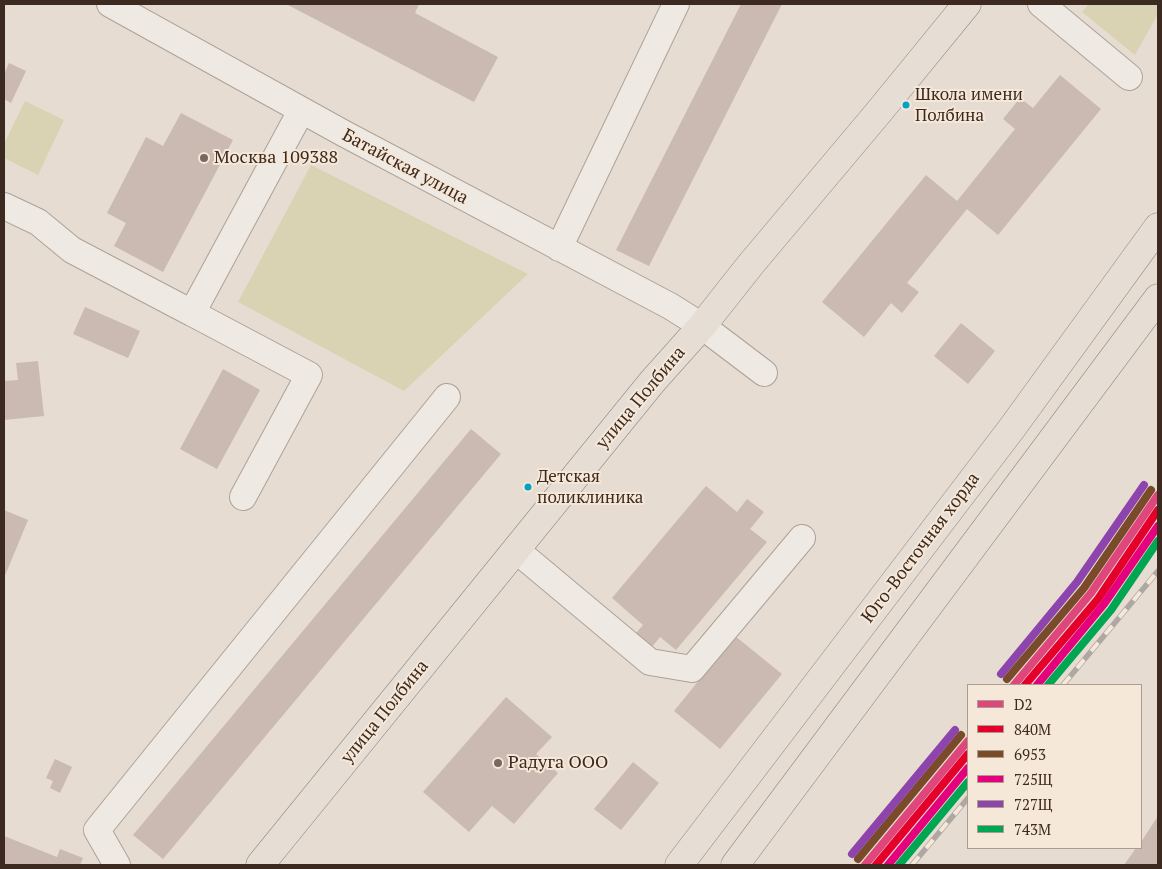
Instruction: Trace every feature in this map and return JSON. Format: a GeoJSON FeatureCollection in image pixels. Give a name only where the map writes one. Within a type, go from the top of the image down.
{"type":"FeatureCollection","features":[{"type":"Feature","properties":{"kind":"main road","name":"улица Полбина"},"geometry":{"type":"LineString","coordinates":[[260,865],[652,382],[702,326],[751,264],[967,4]]}},
{"type":"Feature","properties":{"kind":"main road","name":"Юго-Восточная хорда"},"geometry":{"type":"LineString","coordinates":[[678,865],[1012,428],[1158,227]]}},
{"type":"Feature","properties":{"kind":"main road"},"geometry":{"type":"LineString","coordinates":[[735,865],[1158,298]]}},
{"type":"Feature","properties":{"kind":"street","name":"Батайская улица"},"geometry":{"type":"LineString","coordinates":[[110,4],[441,186],[670,306],[702,326],[764,373]]}},
{"type":"Feature","properties":{"kind":"street"},"geometry":{"type":"LineString","coordinates":[[559,248],[676,4]]}},
{"type":"Feature","properties":{"kind":"street"},"geometry":{"type":"LineString","coordinates":[[1041,4],[1129,77]]}},
{"type":"Feature","properties":{"kind":"street"},"geometry":{"type":"LineString","coordinates":[[192,313],[302,111]]}},
{"type":"Feature","properties":{"kind":"street"},"geometry":{"type":"LineString","coordinates":[[4,206],[38,222],[72,250],[309,375],[243,497]]}},
{"type":"Feature","properties":{"kind":"street"},"geometry":{"type":"LineString","coordinates":[[118,865],[96,830],[447,397]]}},
{"type":"Feature","properties":{"kind":"street"},"geometry":{"type":"LineString","coordinates":[[516,550],[650,662],[692,669],[802,538]]}},
{"type":"Feature","properties":{"kind":"shaded area"},"geometry":{"type":"Polygon","coordinates":[[[1089,4],[1158,4],[1158,14],[1135,55],[1082,12],[1089,4]]]}},
{"type":"Feature","properties":{"kind":"shaded area"},"geometry":{"type":"Polygon","coordinates":[[[25,101],[64,120],[38,175],[4,158],[4,144],[25,101]]]}},
{"type":"Feature","properties":{"kind":"shaded area"},"geometry":{"type":"Polygon","coordinates":[[[311,165],[528,274],[404,391],[238,302],[311,165]]]}},
{"type":"Feature","properties":{"kind":"building"},"geometry":{"type":"Polygon","coordinates":[[[286,4],[419,4],[415,13],[498,57],[474,102],[286,4]]]}},
{"type":"Feature","properties":{"kind":"building"},"geometry":{"type":"Polygon","coordinates":[[[741,4],[782,4],[649,266],[616,250],[741,4]]]}},
{"type":"Feature","properties":{"kind":"building"},"geometry":{"type":"Polygon","coordinates":[[[9,63],[26,71],[11,103],[4,99],[4,74],[9,63]]]}},
{"type":"Feature","properties":{"kind":"building"},"geometry":{"type":"Polygon","coordinates":[[[1060,75],[1101,109],[998,235],[967,209],[907,283],[919,292],[902,313],[891,303],[864,337],[822,302],[926,175],[957,201],[1015,129],[1003,119],[1020,98],[1033,108],[1060,75]]]}},
{"type":"Feature","properties":{"kind":"building"},"geometry":{"type":"Polygon","coordinates":[[[181,113],[233,140],[163,272],[114,246],[126,223],[107,213],[146,137],[163,146],[181,113]]]}},
{"type":"Feature","properties":{"kind":"building"},"geometry":{"type":"Polygon","coordinates":[[[85,307],[140,331],[128,358],[73,334],[85,307]]]}},
{"type":"Feature","properties":{"kind":"building"},"geometry":{"type":"Polygon","coordinates":[[[961,323],[995,351],[968,384],[934,356],[961,323]]]}},
{"type":"Feature","properties":{"kind":"building"},"geometry":{"type":"Polygon","coordinates":[[[38,361],[44,416],[4,420],[4,381],[18,380],[16,363],[38,361]]]}},
{"type":"Feature","properties":{"kind":"building"},"geometry":{"type":"Polygon","coordinates":[[[223,369],[260,390],[217,469],[180,449],[223,369]]]}},
{"type":"Feature","properties":{"kind":"building"},"geometry":{"type":"Polygon","coordinates":[[[471,429],[501,454],[163,859],[133,835],[471,429]]]}},
{"type":"Feature","properties":{"kind":"building"},"geometry":{"type":"Polygon","coordinates":[[[706,486],[737,512],[747,499],[764,512],[750,529],[767,542],[676,650],[660,637],[648,652],[632,638],[643,625],[612,598],[706,486]]]}},
{"type":"Feature","properties":{"kind":"building"},"geometry":{"type":"Polygon","coordinates":[[[4,510],[28,520],[4,578],[4,510]]]}},
{"type":"Feature","properties":{"kind":"building"},"geometry":{"type":"Polygon","coordinates":[[[735,636],[782,674],[720,749],[674,711],[735,636]]]}},
{"type":"Feature","properties":{"kind":"building","name":"Радуга ООО"},"geometry":{"type":"Polygon","coordinates":[[[506,697],[552,737],[536,754],[558,773],[514,824],[492,806],[469,832],[423,792],[506,697]]]}},
{"type":"Feature","properties":{"kind":"building"},"geometry":{"type":"Polygon","coordinates":[[[55,759],[72,767],[60,793],[50,788],[53,781],[46,778],[55,759]]]}},
{"type":"Feature","properties":{"kind":"building"},"geometry":{"type":"Polygon","coordinates":[[[633,762],[659,783],[621,830],[594,809],[633,762]]]}},
{"type":"Feature","properties":{"kind":"building"},"geometry":{"type":"Polygon","coordinates":[[[1158,816],[1158,865],[1124,865],[1135,849],[1142,849],[1142,840],[1158,816]]]}},
{"type":"Feature","properties":{"kind":"building"},"geometry":{"type":"Polygon","coordinates":[[[4,836],[57,857],[60,849],[83,858],[80,865],[4,865],[4,836]]]}},
{"type":"Feature","properties":{"kind":"railway"},"geometry":{"type":"LineString","coordinates":[[1064,684],[1158,571]]}},
{"type":"Feature","properties":{"kind":"railway"},"geometry":{"type":"LineString","coordinates":[[912,865],[967,799]]}},
{"type":"Feature","properties":{"kind":"transit line","name":"727Щ"},"geometry":{"type":"LineString","coordinates":[[1001,674],[1077,582],[1144,485]]}},
{"type":"Feature","properties":{"kind":"transit line","name":"6953"},"geometry":{"type":"LineString","coordinates":[[1007,679],[1084,588],[1151,490]]}},
{"type":"Feature","properties":{"kind":"transit line","name":"D2"},"geometry":{"type":"LineString","coordinates":[[1015,684],[1091,593],[1158,495]]}},
{"type":"Feature","properties":{"kind":"transit line","name":"840М"},"geometry":{"type":"LineString","coordinates":[[1026,684],[1098,599],[1158,510]]}},
{"type":"Feature","properties":{"kind":"transit line","name":"725Щ"},"geometry":{"type":"LineString","coordinates":[[1038,684],[1104,604],[1158,526]]}},
{"type":"Feature","properties":{"kind":"transit line","name":"743М"},"geometry":{"type":"LineString","coordinates":[[1049,684],[1111,610],[1158,541]]}},
{"type":"Feature","properties":{"kind":"transit line","name":"727Щ"},"geometry":{"type":"LineString","coordinates":[[852,854],[955,730]]}},
{"type":"Feature","properties":{"kind":"transit line","name":"6953"},"geometry":{"type":"LineString","coordinates":[[858,859],[961,735]]}},
{"type":"Feature","properties":{"kind":"transit line","name":"D2"},"geometry":{"type":"LineString","coordinates":[[865,865],[967,742]]}},
{"type":"Feature","properties":{"kind":"transit line","name":"840М"},"geometry":{"type":"LineString","coordinates":[[876,865],[967,755]]}},
{"type":"Feature","properties":{"kind":"transit line","name":"725Щ"},"geometry":{"type":"LineString","coordinates":[[888,865],[967,769]]}},
{"type":"Feature","properties":{"kind":"transit line","name":"743М"},"geometry":{"type":"LineString","coordinates":[[899,865],[967,783]]}},
{"type":"Feature","properties":{"kind":"place","name":"Школа имени Полбина"},"geometry":{"type":"Point","coordinates":[906,105]}},
{"type":"Feature","properties":{"kind":"place","name":"Москва 109388"},"geometry":{"type":"Point","coordinates":[204,158]}},
{"type":"Feature","properties":{"kind":"place","name":"Детская поликлиника"},"geometry":{"type":"Point","coordinates":[528,487]}},
{"type":"Feature","properties":{"kind":"place","name":"Радуга ООО"},"geometry":{"type":"Point","coordinates":[498,763]}}]}
